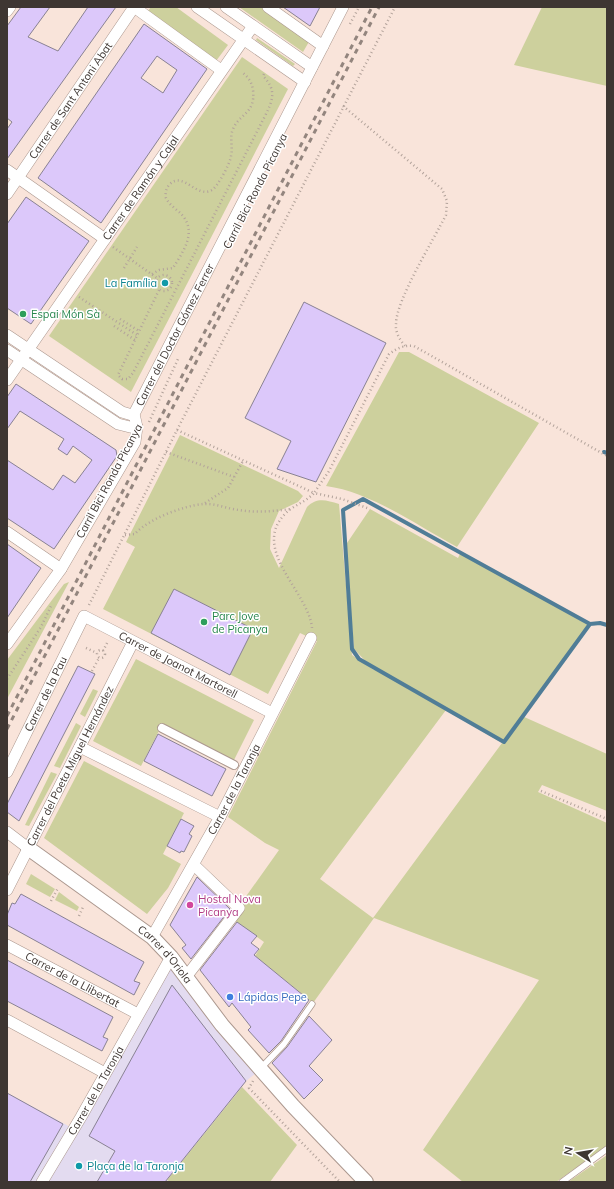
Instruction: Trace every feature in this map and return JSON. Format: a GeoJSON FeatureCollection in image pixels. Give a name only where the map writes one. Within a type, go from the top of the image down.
{"type":"FeatureCollection","features":[{"type":"Feature","properties":{"kind":"street"},"geometry":{"type":"LineString","coordinates":[[7,11],[10,7]]}},
{"type":"Feature","properties":{"kind":"street"},"geometry":{"type":"LineString","coordinates":[[134,7],[221,70]]}},
{"type":"Feature","properties":{"kind":"street","name":"Carrer de Sant Antoni Abat"},"geometry":{"type":"LineString","coordinates":[[7,194],[134,7]]}},
{"type":"Feature","properties":{"kind":"street"},"geometry":{"type":"LineString","coordinates":[[198,7],[305,82]]}},
{"type":"Feature","properties":{"kind":"street"},"geometry":{"type":"LineString","coordinates":[[226,7],[312,67]]}},
{"type":"Feature","properties":{"kind":"street"},"geometry":{"type":"LineString","coordinates":[[268,7],[323,46]]}},
{"type":"Feature","properties":{"kind":"street","name":"Carrer del Doctor Gómez Ferrer"},"geometry":{"type":"LineString","coordinates":[[7,644],[61,569],[135,442],[142,425],[134,414],[343,7]]}},
{"type":"Feature","properties":{"kind":"street","name":"Carrer de Ramón y Cajal"},"geometry":{"type":"LineString","coordinates":[[21,359],[107,242],[221,70],[253,26]]}},
{"type":"Feature","properties":{"kind":"street"},"geometry":{"type":"LineString","coordinates":[[7,170],[107,242]]}},
{"type":"Feature","properties":{"kind":"street"},"geometry":{"type":"LineString","coordinates":[[7,335],[122,412],[132,415],[134,414]]}},
{"type":"Feature","properties":{"kind":"street"},"geometry":{"type":"LineString","coordinates":[[7,350],[118,424],[130,427],[142,425]]}},
{"type":"Feature","properties":{"kind":"street"},"geometry":{"type":"LineString","coordinates":[[7,380],[21,359]]}},
{"type":"Feature","properties":{"kind":"street"},"geometry":{"type":"LineString","coordinates":[[7,532],[61,569]]}},
{"type":"Feature","properties":{"kind":"street","name":"Carrer de Joanot Martorell"},"geometry":{"type":"LineString","coordinates":[[84,616],[272,713]]}},
{"type":"Feature","properties":{"kind":"street","name":"Carrer de la Pau"},"geometry":{"type":"LineString","coordinates":[[7,772],[84,616]]}},
{"type":"Feature","properties":{"kind":"street","name":"Carrer de la Taronja"},"geometry":{"type":"LineString","coordinates":[[152,937],[220,817],[311,638]]}},
{"type":"Feature","properties":{"kind":"street","name":"Carrer del Poeta Miguel Hernández"},"geometry":{"type":"LineString","coordinates":[[7,890],[133,642]]}},
{"type":"Feature","properties":{"kind":"street"},"geometry":{"type":"LineString","coordinates":[[162,728],[234,765]]}},
{"type":"Feature","properties":{"kind":"street"},"geometry":{"type":"LineString","coordinates":[[80,747],[220,817]]}},
{"type":"Feature","properties":{"kind":"street","name":"Carrer d'Oriola"},"geometry":{"type":"LineString","coordinates":[[7,832],[152,937],[171,957],[222,1025],[293,1106],[366,1182]]}},
{"type":"Feature","properties":{"kind":"street"},"geometry":{"type":"LineString","coordinates":[[186,976],[239,908],[194,865]]}},
{"type":"Feature","properties":{"kind":"street","name":"Carrer de la Llibertat"},"geometry":{"type":"LineString","coordinates":[[7,945],[138,1014]]}},
{"type":"Feature","properties":{"kind":"street","name":"Carrer de la Taronja"},"geometry":{"type":"LineString","coordinates":[[42,1182],[106,1073],[171,957]]}},
{"type":"Feature","properties":{"kind":"street"},"geometry":{"type":"LineString","coordinates":[[7,1020],[106,1073]]}},
{"type":"Feature","properties":{"kind":"lane"},"geometry":{"type":"LineString","coordinates":[[261,1069],[284,1044],[312,1004]]}},
{"type":"Feature","properties":{"kind":"lane"},"geometry":{"type":"LineString","coordinates":[[562,1182],[607,1149]]}},
{"type":"Feature","properties":{"kind":"path"},"geometry":{"type":"LineString","coordinates":[[348,28],[359,7]]}},
{"type":"Feature","properties":{"kind":"path"},"geometry":{"type":"LineString","coordinates":[[84,616],[177,430],[395,7]]}},
{"type":"Feature","properties":{"kind":"path"},"geometry":{"type":"LineString","coordinates":[[157,278],[156,283],[159,290],[118,375],[122,379],[128,378],[133,373],[271,105],[273,92],[270,83],[263,76],[265,72]]}},
{"type":"Feature","properties":{"kind":"path"},"geometry":{"type":"LineString","coordinates":[[152,274],[159,270],[173,268],[190,236],[188,225],[183,216],[166,198],[165,192],[168,185],[174,181],[181,181],[198,190],[206,192],[216,186],[228,166],[232,156],[232,132],[235,125],[252,108],[254,101],[253,89],[249,78],[243,73]]}},
{"type":"Feature","properties":{"kind":"path"},"geometry":{"type":"LineString","coordinates":[[343,106],[442,189],[447,201],[446,215],[399,306],[396,324],[399,338],[405,346]]}},
{"type":"Feature","properties":{"kind":"path"},"geometry":{"type":"LineString","coordinates":[[107,242],[157,278]]}},
{"type":"Feature","properties":{"kind":"path"},"geometry":{"type":"LineString","coordinates":[[124,268],[137,247]]}},
{"type":"Feature","properties":{"kind":"path"},"geometry":{"type":"LineString","coordinates":[[157,278],[162,275],[168,275],[172,278],[173,283]]}},
{"type":"Feature","properties":{"kind":"path"},"geometry":{"type":"LineString","coordinates":[[173,283],[179,285]]}},
{"type":"Feature","properties":{"kind":"path"},"geometry":{"type":"LineString","coordinates":[[168,290],[173,283]]}},
{"type":"Feature","properties":{"kind":"path"},"geometry":{"type":"LineString","coordinates":[[159,290],[168,290]]}},
{"type":"Feature","properties":{"kind":"path"},"geometry":{"type":"LineString","coordinates":[[168,290],[173,297]]}},
{"type":"Feature","properties":{"kind":"path"},"geometry":{"type":"LineString","coordinates":[[76,295],[137,335]]}},
{"type":"Feature","properties":{"kind":"path"},"geometry":{"type":"LineString","coordinates":[[120,319],[139,331]]}},
{"type":"Feature","properties":{"kind":"path"},"geometry":{"type":"LineString","coordinates":[[114,326],[135,340]]}},
{"type":"Feature","properties":{"kind":"path"},"geometry":{"type":"LineString","coordinates":[[311,638],[311,617],[283,569],[274,544],[277,528],[286,513],[308,499],[314,493],[329,471],[389,354],[399,347],[414,346],[607,456]]}},
{"type":"Feature","properties":{"kind":"path","name":"Carril Bici Ronda Picanya"},"geometry":{"type":"LineString","coordinates":[[142,425],[179,357]]}},
{"type":"Feature","properties":{"kind":"path"},"geometry":{"type":"LineString","coordinates":[[177,430],[314,493],[342,499],[370,509]]}},
{"type":"Feature","properties":{"kind":"path"},"geometry":{"type":"LineString","coordinates":[[166,452],[234,477]]}},
{"type":"Feature","properties":{"kind":"path"},"geometry":{"type":"LineString","coordinates":[[204,504],[228,488],[243,461]]}},
{"type":"Feature","properties":{"kind":"path"},"geometry":{"type":"LineString","coordinates":[[124,536],[134,534],[142,525],[183,508],[204,504],[240,511],[267,512],[294,509]]}},
{"type":"Feature","properties":{"kind":"path"},"geometry":{"type":"LineString","coordinates":[[7,679],[8,674],[41,628],[54,600]]}},
{"type":"Feature","properties":{"kind":"path"},"geometry":{"type":"LineString","coordinates":[[92,671],[99,658],[104,657],[105,654],[103,651],[109,640]]}},
{"type":"Feature","properties":{"kind":"path"},"geometry":{"type":"LineString","coordinates":[[86,648],[97,653],[99,658]]}},
{"type":"Feature","properties":{"kind":"path"},"geometry":{"type":"LineString","coordinates":[[97,653],[100,650],[103,651]]}},
{"type":"Feature","properties":{"kind":"path"},"geometry":{"type":"LineString","coordinates":[[541,791],[607,819]]}},
{"type":"Feature","properties":{"kind":"path"},"geometry":{"type":"LineString","coordinates":[[51,901],[58,888]]}},
{"type":"Feature","properties":{"kind":"path"},"geometry":{"type":"LineString","coordinates":[[79,916],[83,907]]}},
{"type":"Feature","properties":{"kind":"path"},"geometry":{"type":"LineString","coordinates":[[253,1081],[249,1088],[340,1182]]}},
{"type":"Feature","properties":{"kind":"shaded area"},"geometry":{"type":"Polygon","coordinates":[[[171,957],[261,1069],[246,1081],[167,1180],[171,1182],[7,1182],[7,1093],[74,1129],[171,957]]]}},
{"type":"Feature","properties":{"kind":"green space"},"geometry":{"type":"Polygon","coordinates":[[[151,7],[176,7],[228,45],[216,61],[148,11],[151,7]]]}},
{"type":"Feature","properties":{"kind":"green space"},"geometry":{"type":"Polygon","coordinates":[[[239,7],[263,7],[310,40],[303,52],[239,7]]]}},
{"type":"Feature","properties":{"kind":"green space"},"geometry":{"type":"Polygon","coordinates":[[[542,7],[607,7],[607,86],[514,65],[542,7]]]}},
{"type":"Feature","properties":{"kind":"green space"},"geometry":{"type":"Polygon","coordinates":[[[257,38],[295,64],[293,66],[256,40],[257,38]]]}},
{"type":"Feature","properties":{"kind":"green space"},"geometry":{"type":"Polygon","coordinates":[[[242,57],[288,89],[131,392],[49,336],[242,57]]]}},
{"type":"Feature","properties":{"kind":"green space"},"geometry":{"type":"Polygon","coordinates":[[[399,352],[409,352],[539,423],[457,547],[377,502],[343,489],[326,486],[399,352]]]}},
{"type":"Feature","properties":{"kind":"green space"},"geometry":{"type":"Polygon","coordinates":[[[180,435],[298,491],[303,496],[298,502],[279,511],[271,529],[270,549],[279,568],[307,507],[314,502],[322,500],[339,504],[352,655],[374,670],[354,649],[345,546],[370,509],[458,558],[460,554],[591,624],[522,716],[607,754],[607,811],[542,785],[538,792],[607,823],[607,1146],[556,1182],[463,1182],[423,1150],[539,980],[374,918],[313,1003],[255,956],[264,942],[235,921],[243,910],[242,902],[279,850],[265,843],[228,817],[317,641],[300,633],[268,694],[103,609],[135,547],[126,542],[180,435]],[[446,710],[320,879],[373,918],[502,743],[446,710]]]}},
{"type":"Feature","properties":{"kind":"green space"},"geometry":{"type":"Polygon","coordinates":[[[69,582],[7,699],[7,660],[64,584],[69,582]]]}},
{"type":"Feature","properties":{"kind":"green space"},"geometry":{"type":"Polygon","coordinates":[[[136,659],[254,720],[233,762],[162,725],[141,766],[93,741],[136,659]]]}},
{"type":"Feature","properties":{"kind":"green space"},"geometry":{"type":"Polygon","coordinates":[[[93,689],[98,691],[85,717],[80,714],[93,689]]]}},
{"type":"Feature","properties":{"kind":"green space"},"geometry":{"type":"Polygon","coordinates":[[[76,723],[81,726],[60,768],[54,766],[76,723]]]}},
{"type":"Feature","properties":{"kind":"green space"},"geometry":{"type":"Polygon","coordinates":[[[84,761],[184,813],[163,854],[181,864],[168,888],[147,914],[44,838],[84,761]]]}},
{"type":"Feature","properties":{"kind":"green space"},"geometry":{"type":"Polygon","coordinates":[[[51,772],[57,774],[29,826],[25,825],[51,772]]]}},
{"type":"Feature","properties":{"kind":"green space"},"geometry":{"type":"Polygon","coordinates":[[[31,874],[55,889],[50,897],[26,884],[31,874]]]}},
{"type":"Feature","properties":{"kind":"green space"},"geometry":{"type":"Polygon","coordinates":[[[59,892],[79,907],[77,911],[55,900],[59,892]]]}},
{"type":"Feature","properties":{"kind":"green space"},"geometry":{"type":"Polygon","coordinates":[[[242,1087],[297,1145],[270,1182],[171,1182],[167,1180],[242,1087]]]}},
{"type":"Feature","properties":{"kind":"green space"},"geometry":{"type":"Polygon","coordinates":[[[607,1155],[607,1182],[568,1182],[607,1155]]]}},
{"type":"Feature","properties":{"kind":"building"},"geometry":{"type":"Polygon","coordinates":[[[21,7],[50,7],[28,37],[58,51],[88,7],[116,7],[7,159],[7,129],[12,122],[7,118],[7,26],[21,7]]]}},
{"type":"Feature","properties":{"kind":"building"},"geometry":{"type":"Polygon","coordinates":[[[283,7],[320,7],[310,26],[283,7]]]}},
{"type":"Feature","properties":{"kind":"building"},"geometry":{"type":"Polygon","coordinates":[[[144,24],[207,69],[101,223],[38,178],[144,24]],[[157,56],[141,78],[163,93],[177,70],[157,56]]]}},
{"type":"Feature","properties":{"kind":"building"},"geometry":{"type":"Polygon","coordinates":[[[26,197],[89,241],[31,324],[7,308],[7,224],[26,197]]]}},
{"type":"Feature","properties":{"kind":"building"},"geometry":{"type":"Polygon","coordinates":[[[304,302],[386,343],[316,482],[277,469],[291,441],[245,418],[304,302]]]}},
{"type":"Feature","properties":{"kind":"building"},"geometry":{"type":"Polygon","coordinates":[[[16,384],[116,450],[117,456],[54,549],[7,518],[7,460],[53,490],[63,475],[75,483],[92,460],[73,446],[67,455],[58,449],[64,439],[20,411],[7,429],[7,397],[16,384]]]}},
{"type":"Feature","properties":{"kind":"building"},"geometry":{"type":"Polygon","coordinates":[[[7,544],[41,568],[7,618],[7,544]]]}},
{"type":"Feature","properties":{"kind":"building"},"geometry":{"type":"Polygon","coordinates":[[[174,589],[253,629],[230,675],[151,633],[174,589]]]}},
{"type":"Feature","properties":{"kind":"building"},"geometry":{"type":"Polygon","coordinates":[[[78,666],[95,674],[19,821],[7,812],[7,804],[78,666]]]}},
{"type":"Feature","properties":{"kind":"building"},"geometry":{"type":"Polygon","coordinates":[[[158,734],[226,769],[212,796],[144,761],[158,734]]]}},
{"type":"Feature","properties":{"kind":"building"},"geometry":{"type":"Polygon","coordinates":[[[181,819],[194,826],[189,834],[192,836],[184,852],[181,851],[180,853],[167,846],[181,819]]]}},
{"type":"Feature","properties":{"kind":"building"},"geometry":{"type":"Polygon","coordinates":[[[197,877],[230,909],[191,959],[182,948],[186,945],[170,925],[197,877]]]}},
{"type":"Feature","properties":{"kind":"building"},"geometry":{"type":"Polygon","coordinates":[[[21,894],[144,962],[134,981],[140,983],[134,995],[7,925],[7,915],[12,903],[15,904],[21,894]]]}},
{"type":"Feature","properties":{"kind":"building"},"geometry":{"type":"Polygon","coordinates":[[[237,922],[257,936],[251,943],[259,949],[254,955],[309,1000],[281,1041],[269,1053],[248,1030],[251,1027],[232,1003],[229,1007],[200,970],[237,922]]]}},
{"type":"Feature","properties":{"kind":"building"},"geometry":{"type":"Polygon","coordinates":[[[7,960],[113,1017],[103,1037],[108,1039],[102,1051],[7,1001],[7,960]]]}},
{"type":"Feature","properties":{"kind":"building"},"geometry":{"type":"Polygon","coordinates":[[[172,985],[246,1081],[165,1182],[97,1182],[115,1151],[89,1136],[172,985]]]}},
{"type":"Feature","properties":{"kind":"building"},"geometry":{"type":"Polygon","coordinates":[[[309,1016],[332,1040],[309,1066],[323,1080],[304,1099],[272,1063],[287,1047],[309,1016]]]}},
{"type":"Feature","properties":{"kind":"building"},"geometry":{"type":"Polygon","coordinates":[[[7,1093],[63,1124],[30,1182],[7,1182],[7,1093]]]}},
{"type":"Feature","properties":{"kind":"waterway"},"geometry":{"type":"LineString","coordinates":[[590,624],[363,499],[343,510],[352,649],[359,659],[504,742],[590,624],[600,623],[607,625]]}},
{"type":"Feature","properties":{"kind":"railway"},"geometry":{"type":"LineString","coordinates":[[7,716],[372,7]]}},
{"type":"Feature","properties":{"kind":"railway"},"geometry":{"type":"LineString","coordinates":[[7,729],[379,7]]}},
{"type":"Feature","properties":{"kind":"place","name":"La Família"},"geometry":{"type":"Point","coordinates":[165,283]}},
{"type":"Feature","properties":{"kind":"place","name":"Espai Món Sà"},"geometry":{"type":"Point","coordinates":[23,314]}},
{"type":"Feature","properties":{"kind":"place","name":"Parc Jove de Picanya"},"geometry":{"type":"Point","coordinates":[204,622]}},
{"type":"Feature","properties":{"kind":"place","name":"Hostal Nova Picanya"},"geometry":{"type":"Point","coordinates":[190,905]}},
{"type":"Feature","properties":{"kind":"place","name":"Lápidas Pepe"},"geometry":{"type":"Point","coordinates":[230,997]}},
{"type":"Feature","properties":{"kind":"place","name":"Plaça de la Taronja"},"geometry":{"type":"Point","coordinates":[79,1166]}}]}
